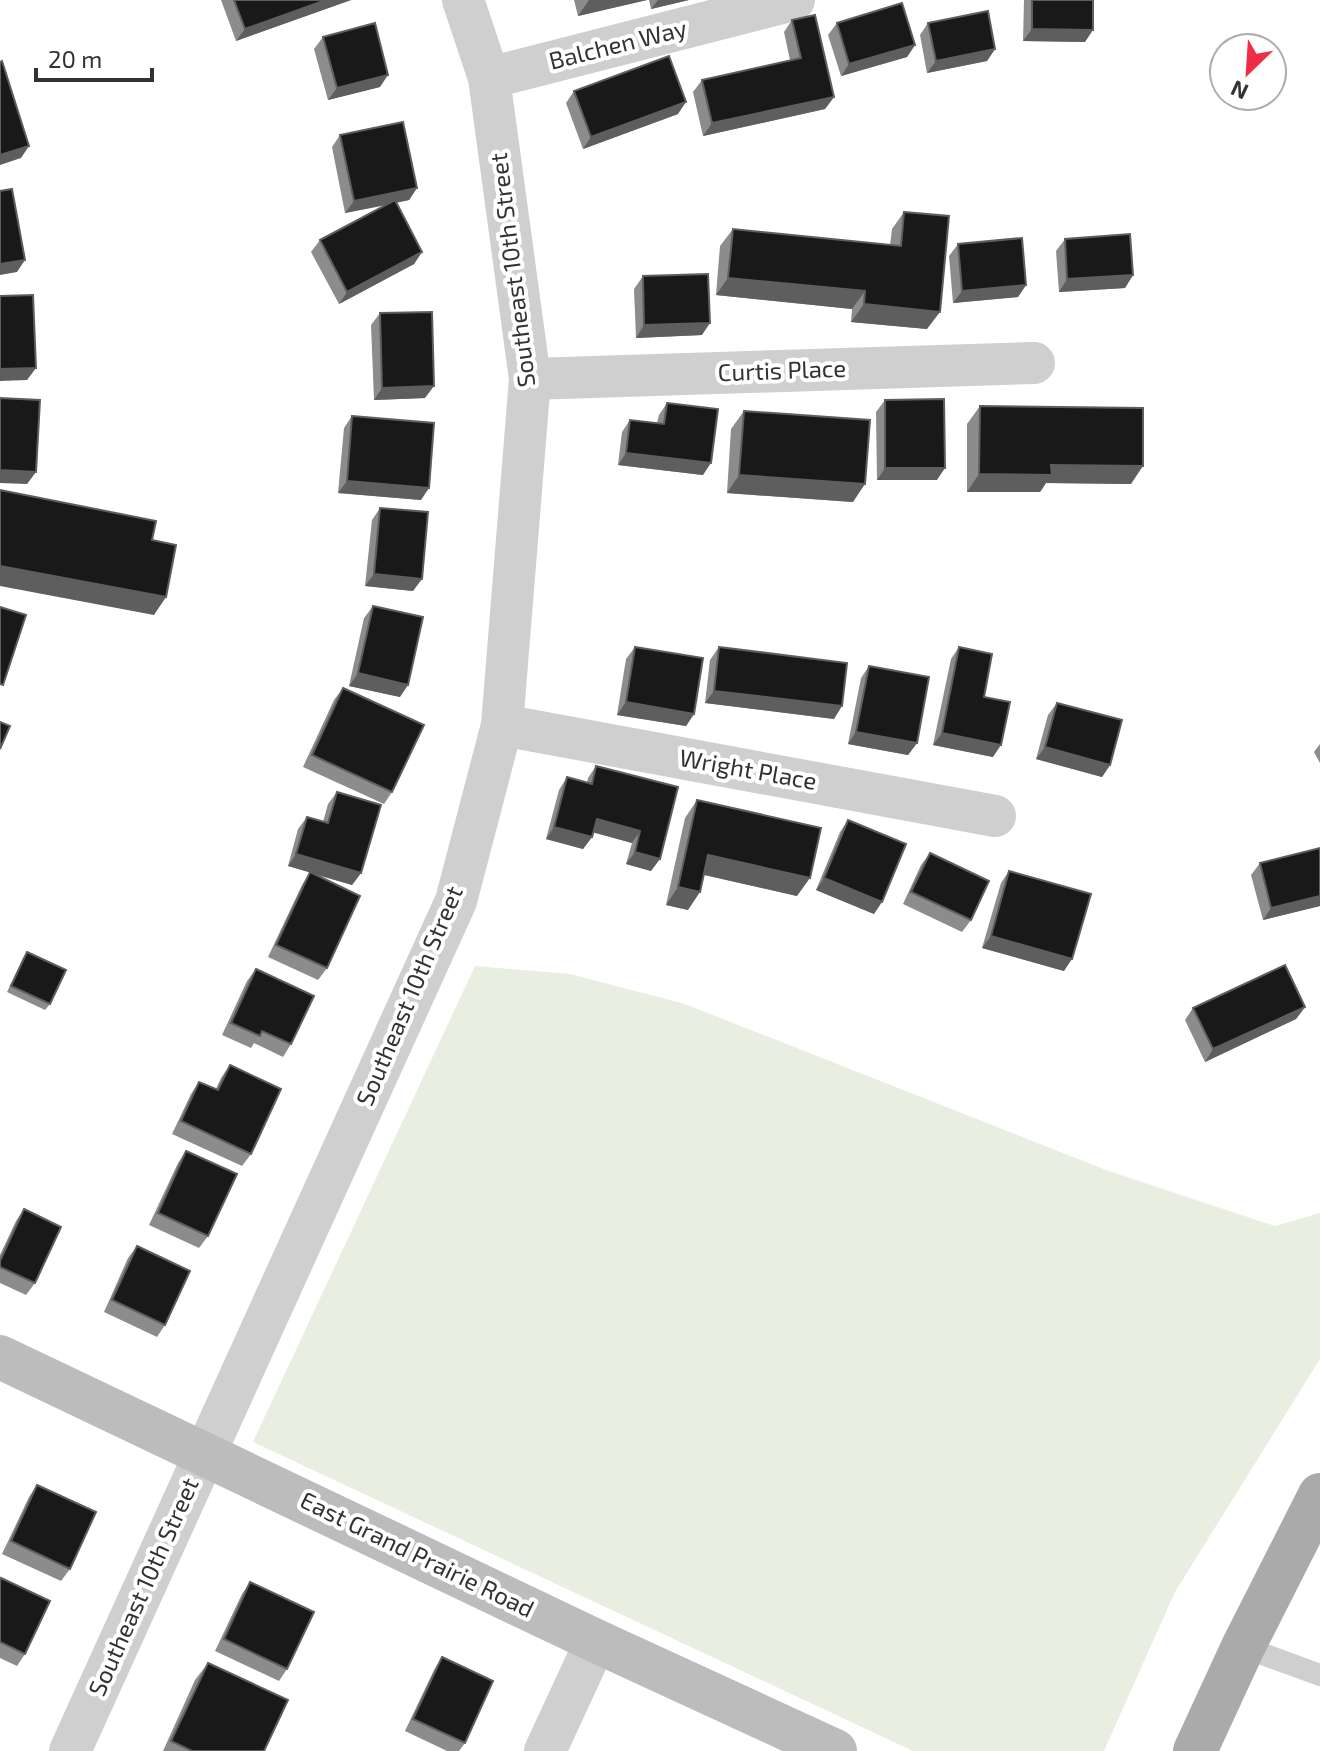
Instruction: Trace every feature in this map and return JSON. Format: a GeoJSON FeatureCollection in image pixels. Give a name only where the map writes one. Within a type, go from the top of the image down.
{"type":"FeatureCollection","features":[{"type":"Feature","properties":{"kind":"main road"},"geometry":{"type":"LineString","coordinates":[[1195,1751],[1243,1647],[1320,1495]]}},
{"type":"Feature","properties":{"kind":"street","name":"Southeast 10th Street"},"geometry":{"type":"LineString","coordinates":[[70,1751],[456,901],[502,725],[530,379],[489,78],[463,0]]}},
{"type":"Feature","properties":{"kind":"street","name":"Balchen Way"},"geometry":{"type":"LineString","coordinates":[[489,78],[794,0]]}},
{"type":"Feature","properties":{"kind":"street","name":"Curtis Place"},"geometry":{"type":"LineString","coordinates":[[530,379],[1034,363]]}},
{"type":"Feature","properties":{"kind":"street","name":"Wright Place"},"geometry":{"type":"LineString","coordinates":[[502,725],[995,816]]}},
{"type":"Feature","properties":{"kind":"street","name":"East Grand Prairie Road"},"geometry":{"type":"LineString","coordinates":[[0,1357],[596,1641],[835,1751]]}},
{"type":"Feature","properties":{"kind":"street"},"geometry":{"type":"LineString","coordinates":[[545,1751],[596,1641]]}},
{"type":"Feature","properties":{"kind":"lane"},"geometry":{"type":"LineString","coordinates":[[1243,1647],[1320,1675]]}},
{"type":"Feature","properties":{"kind":"green space"},"geometry":{"type":"Polygon","coordinates":[[[475,966],[570,974],[685,1004],[1106,1170],[1275,1226],[1320,1213],[1320,1359],[1175,1592],[1104,1751],[913,1751],[253,1442],[475,966]]]}},
{"type":"Feature","properties":{"kind":"building"},"geometry":{"type":"Polygon","coordinates":[[[234,0],[326,0],[245,29],[234,0]]]}},
{"type":"Feature","properties":{"kind":"building"},"geometry":{"type":"Polygon","coordinates":[[[1032,0],[1093,0],[1093,30],[1032,29],[1032,0]]]}},
{"type":"Feature","properties":{"kind":"building"},"geometry":{"type":"Polygon","coordinates":[[[902,3],[915,45],[849,64],[837,23],[902,3]]]}},
{"type":"Feature","properties":{"kind":"building"},"geometry":{"type":"Polygon","coordinates":[[[988,11],[995,49],[936,61],[928,23],[988,11]]]}},
{"type":"Feature","properties":{"kind":"building"},"geometry":{"type":"Polygon","coordinates":[[[815,15],[834,97],[712,123],[702,80],[801,58],[792,20],[815,15]]]}},
{"type":"Feature","properties":{"kind":"building"},"geometry":{"type":"Polygon","coordinates":[[[375,23],[388,75],[337,88],[323,37],[375,23]]]}},
{"type":"Feature","properties":{"kind":"building"},"geometry":{"type":"Polygon","coordinates":[[[669,56],[686,102],[591,137],[574,91],[669,56]]]}},
{"type":"Feature","properties":{"kind":"building"},"geometry":{"type":"Polygon","coordinates":[[[0,62],[29,146],[0,155],[0,62]]]}},
{"type":"Feature","properties":{"kind":"building"},"geometry":{"type":"Polygon","coordinates":[[[403,122],[417,188],[354,201],[340,135],[403,122]]]}},
{"type":"Feature","properties":{"kind":"building"},"geometry":{"type":"Polygon","coordinates":[[[12,189],[25,260],[0,264],[0,191],[12,189]]]}},
{"type":"Feature","properties":{"kind":"building"},"geometry":{"type":"Polygon","coordinates":[[[395,200],[422,252],[347,292],[320,240],[395,200]]]}},
{"type":"Feature","properties":{"kind":"building"},"geometry":{"type":"Polygon","coordinates":[[[904,212],[949,216],[940,312],[864,304],[865,291],[728,278],[733,229],[901,246],[904,212]]]}},
{"type":"Feature","properties":{"kind":"building"},"geometry":{"type":"Polygon","coordinates":[[[1130,234],[1133,275],[1067,279],[1065,239],[1130,234]]]}},
{"type":"Feature","properties":{"kind":"building"},"geometry":{"type":"Polygon","coordinates":[[[1022,238],[1026,285],[962,291],[958,244],[1022,238]]]}},
{"type":"Feature","properties":{"kind":"building"},"geometry":{"type":"Polygon","coordinates":[[[708,274],[710,323],[644,325],[643,276],[708,274]]]}},
{"type":"Feature","properties":{"kind":"building"},"geometry":{"type":"Polygon","coordinates":[[[33,295],[36,368],[0,369],[0,296],[33,295]]]}},
{"type":"Feature","properties":{"kind":"building"},"geometry":{"type":"Polygon","coordinates":[[[432,312],[434,386],[382,388],[380,313],[432,312]]]}},
{"type":"Feature","properties":{"kind":"building"},"geometry":{"type":"Polygon","coordinates":[[[0,398],[40,400],[36,472],[0,470],[0,398]]]}},
{"type":"Feature","properties":{"kind":"building"},"geometry":{"type":"Polygon","coordinates":[[[944,399],[945,468],[885,468],[885,400],[944,399]]]}},
{"type":"Feature","properties":{"kind":"building"},"geometry":{"type":"Polygon","coordinates":[[[667,403],[718,409],[711,463],[626,453],[630,420],[664,424],[667,403]]]}},
{"type":"Feature","properties":{"kind":"building"},"geometry":{"type":"Polygon","coordinates":[[[980,406],[1143,408],[1143,466],[1051,465],[1052,475],[979,474],[980,406]]]}},
{"type":"Feature","properties":{"kind":"building"},"geometry":{"type":"Polygon","coordinates":[[[744,411],[870,420],[865,484],[739,475],[744,411]]]}},
{"type":"Feature","properties":{"kind":"building"},"geometry":{"type":"Polygon","coordinates":[[[352,416],[434,423],[429,488],[347,481],[352,416]]]}},
{"type":"Feature","properties":{"kind":"building"},"geometry":{"type":"Polygon","coordinates":[[[0,490],[156,521],[152,540],[176,545],[166,597],[0,566],[0,490]]]}},
{"type":"Feature","properties":{"kind":"building"},"geometry":{"type":"Polygon","coordinates":[[[380,508],[428,512],[422,579],[374,574],[380,508]]]}},
{"type":"Feature","properties":{"kind":"building"},"geometry":{"type":"Polygon","coordinates":[[[373,606],[423,617],[408,685],[358,673],[373,606]]]}},
{"type":"Feature","properties":{"kind":"building"},"geometry":{"type":"Polygon","coordinates":[[[0,607],[26,615],[3,685],[0,684],[0,607]]]}},
{"type":"Feature","properties":{"kind":"building"},"geometry":{"type":"Polygon","coordinates":[[[635,647],[703,658],[694,714],[626,702],[635,647]]]}},
{"type":"Feature","properties":{"kind":"building"},"geometry":{"type":"Polygon","coordinates":[[[719,647],[847,663],[842,706],[714,691],[719,647]]]}},
{"type":"Feature","properties":{"kind":"building"},"geometry":{"type":"Polygon","coordinates":[[[959,647],[992,654],[984,697],[1010,702],[1001,745],[942,733],[959,647]]]}},
{"type":"Feature","properties":{"kind":"building"},"geometry":{"type":"Polygon","coordinates":[[[869,666],[929,677],[917,743],[856,732],[869,666]]]}},
{"type":"Feature","properties":{"kind":"building"},"geometry":{"type":"Polygon","coordinates":[[[343,688],[424,725],[392,792],[312,755],[343,688]]]}},
{"type":"Feature","properties":{"kind":"building"},"geometry":{"type":"Polygon","coordinates":[[[1057,703],[1122,720],[1110,765],[1045,747],[1057,703]]]}},
{"type":"Feature","properties":{"kind":"building"},"geometry":{"type":"Polygon","coordinates":[[[0,722],[10,726],[0,749],[0,722]]]}},
{"type":"Feature","properties":{"kind":"building"},"geometry":{"type":"Polygon","coordinates":[[[596,766],[678,787],[660,859],[635,852],[640,831],[597,819],[592,837],[554,827],[567,777],[592,784],[596,766]]]}},
{"type":"Feature","properties":{"kind":"building"},"geometry":{"type":"Polygon","coordinates":[[[337,792],[381,805],[361,873],[296,854],[307,817],[328,823],[337,792]]]}},
{"type":"Feature","properties":{"kind":"building"},"geometry":{"type":"Polygon","coordinates":[[[697,800],[821,828],[810,878],[708,855],[700,892],[678,887],[697,800]]]}},
{"type":"Feature","properties":{"kind":"building"},"geometry":{"type":"Polygon","coordinates":[[[848,820],[906,844],[882,902],[824,878],[848,820]]]}},
{"type":"Feature","properties":{"kind":"building"},"geometry":{"type":"Polygon","coordinates":[[[1320,848],[1320,896],[1271,908],[1260,863],[1320,848]]]}},
{"type":"Feature","properties":{"kind":"building"},"geometry":{"type":"Polygon","coordinates":[[[930,853],[989,881],[971,920],[911,892],[930,853]]]}},
{"type":"Feature","properties":{"kind":"building"},"geometry":{"type":"Polygon","coordinates":[[[1009,871],[1091,894],[1072,959],[991,936],[1009,871]]]}},
{"type":"Feature","properties":{"kind":"building"},"geometry":{"type":"Polygon","coordinates":[[[310,872],[360,896],[327,968],[276,945],[310,872]]]}},
{"type":"Feature","properties":{"kind":"building"},"geometry":{"type":"Polygon","coordinates":[[[27,952],[66,970],[50,1004],[11,986],[27,952]]]}},
{"type":"Feature","properties":{"kind":"building"},"geometry":{"type":"Polygon","coordinates":[[[1285,965],[1305,1007],[1213,1049],[1193,1008],[1285,965]]]}},
{"type":"Feature","properties":{"kind":"building"},"geometry":{"type":"Polygon","coordinates":[[[256,969],[314,996],[291,1044],[262,1031],[260,1036],[231,1023],[256,969]]]}},
{"type":"Feature","properties":{"kind":"building"},"geometry":{"type":"Polygon","coordinates":[[[230,1065],[281,1089],[251,1154],[181,1121],[199,1082],[218,1090],[230,1065]]]}},
{"type":"Feature","properties":{"kind":"building"},"geometry":{"type":"Polygon","coordinates":[[[186,1151],[237,1174],[208,1236],[158,1213],[186,1151]]]}},
{"type":"Feature","properties":{"kind":"building"},"geometry":{"type":"Polygon","coordinates":[[[24,1209],[61,1227],[35,1283],[0,1267],[24,1209]]]}},
{"type":"Feature","properties":{"kind":"building"},"geometry":{"type":"Polygon","coordinates":[[[137,1246],[190,1271],[165,1325],[112,1300],[137,1246]]]}},
{"type":"Feature","properties":{"kind":"building"},"geometry":{"type":"Polygon","coordinates":[[[37,1485],[96,1512],[70,1569],[11,1541],[37,1485]]]}},
{"type":"Feature","properties":{"kind":"building"},"geometry":{"type":"Polygon","coordinates":[[[1,1578],[50,1601],[25,1654],[0,1642],[1,1578]]]}},
{"type":"Feature","properties":{"kind":"building"},"geometry":{"type":"Polygon","coordinates":[[[250,1582],[314,1612],[287,1669],[224,1639],[250,1582]]]}},
{"type":"Feature","properties":{"kind":"building"},"geometry":{"type":"Polygon","coordinates":[[[442,1657],[493,1681],[465,1743],[413,1719],[442,1657]]]}},
{"type":"Feature","properties":{"kind":"building"},"geometry":{"type":"Polygon","coordinates":[[[208,1663],[288,1700],[264,1751],[192,1751],[171,1741],[208,1663]]]}}]}
